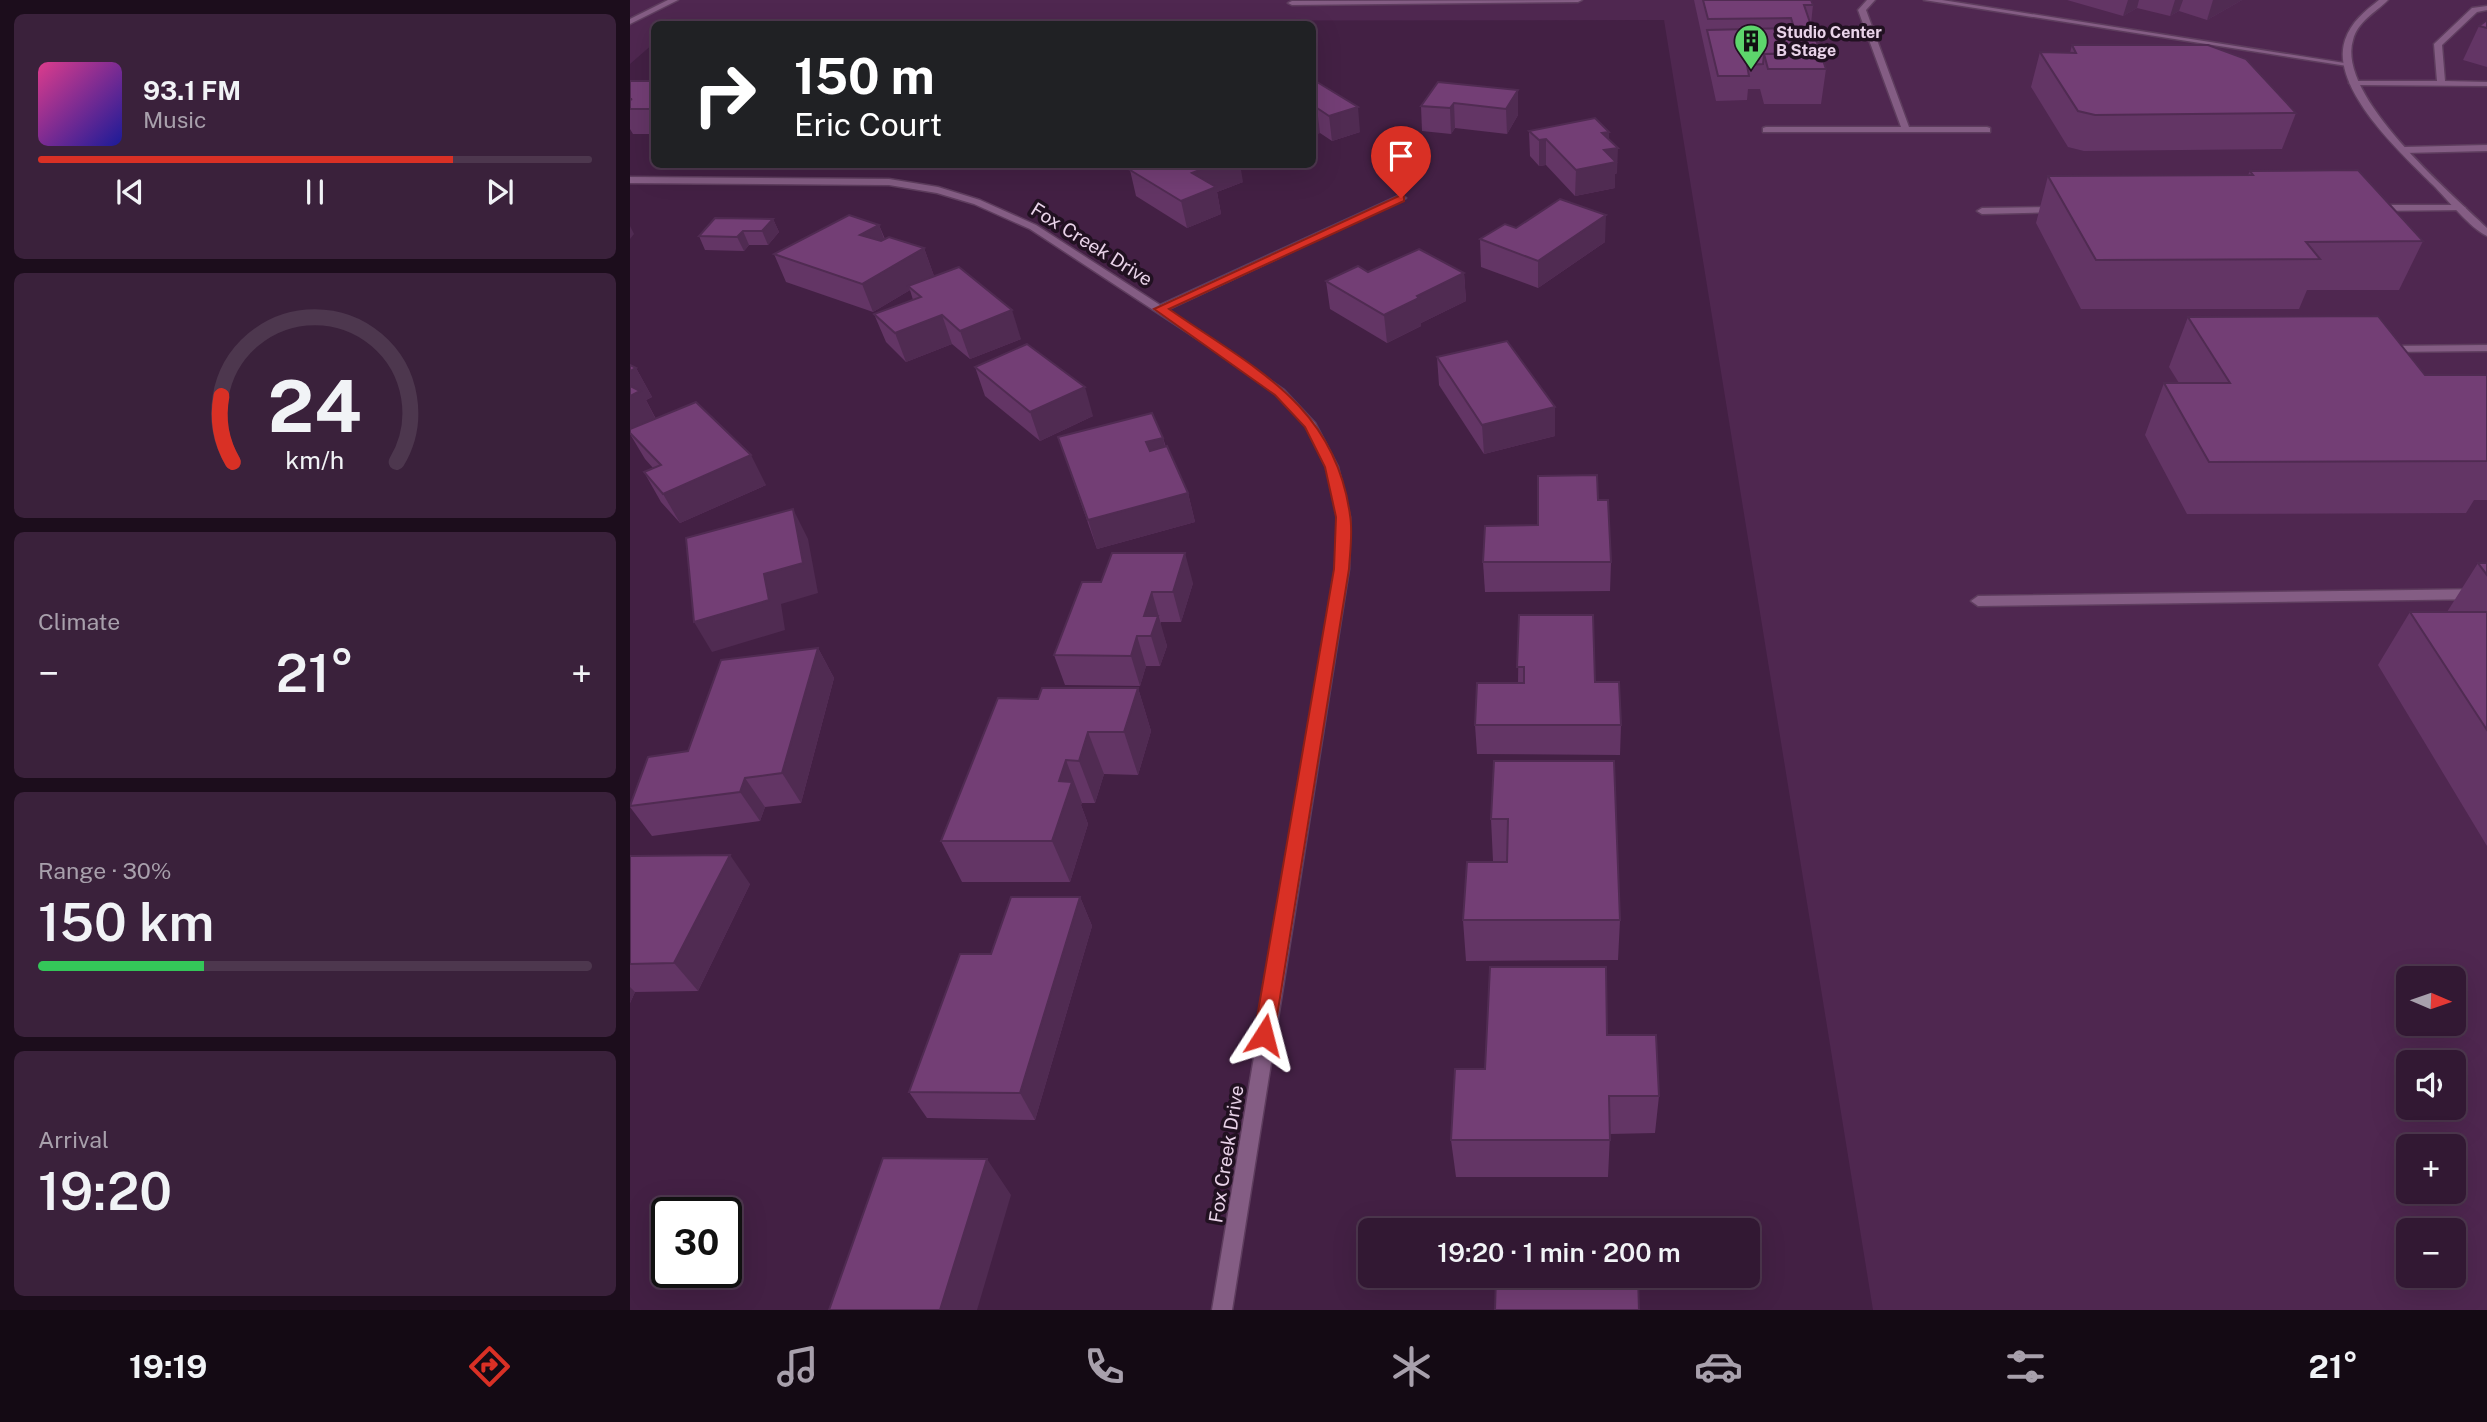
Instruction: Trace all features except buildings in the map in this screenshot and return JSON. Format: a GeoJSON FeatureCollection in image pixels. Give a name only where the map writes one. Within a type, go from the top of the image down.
{"type":"FeatureCollection","features":[{"type":"Feature","properties":{"kind":"street"},"geometry":{"type":"LineString","coordinates":[[630,22],[674,0]]}},
{"type":"Feature","properties":{"kind":"street"},"geometry":{"type":"LineString","coordinates":[[1292,3],[1578,0]]}},
{"type":"Feature","properties":{"kind":"street"},"geometry":{"type":"LineString","coordinates":[[1871,0],[1863,10],[1906,130]]}},
{"type":"Feature","properties":{"kind":"street"},"geometry":{"type":"LineString","coordinates":[[1928,0],[2347,64]]}},
{"type":"Feature","properties":{"kind":"street"},"geometry":{"type":"LineString","coordinates":[[2384,0],[2369,9],[2356,23],[2347,46],[2347,64],[2353,82],[2362,102],[2404,150],[2487,233]]}},
{"type":"Feature","properties":{"kind":"street"},"geometry":{"type":"LineString","coordinates":[[2441,83],[2438,44],[2475,10],[2487,8]]}},
{"type":"Feature","properties":{"kind":"street"},"geometry":{"type":"LineString","coordinates":[[2353,82],[2487,84]]}},
{"type":"Feature","properties":{"kind":"street"},"geometry":{"type":"LineString","coordinates":[[1766,130],[1987,130]]}},
{"type":"Feature","properties":{"kind":"street"},"geometry":{"type":"LineString","coordinates":[[2404,150],[2487,148]]}},
{"type":"Feature","properties":{"kind":"street","name":"Fox Creek Drive"},"geometry":{"type":"LineString","coordinates":[[630,180],[875,182],[938,190],[977,202],[1032,227],[1160,309],[1280,392],[1311,425],[1332,467],[1344,517],[1342,569],[1222,1310]]}},
{"type":"Feature","properties":{"kind":"street"},"geometry":{"type":"LineString","coordinates":[[1160,309],[1401,198]]}},
{"type":"Feature","properties":{"kind":"street"},"geometry":{"type":"LineString","coordinates":[[2363,208],[2461,208]]}},
{"type":"Feature","properties":{"kind":"street"},"geometry":{"type":"LineString","coordinates":[[1982,211],[2069,210]]}},
{"type":"Feature","properties":{"kind":"street"},"geometry":{"type":"LineString","coordinates":[[2380,349],[2487,348]]}},
{"type":"Feature","properties":{"kind":"street"},"geometry":{"type":"LineString","coordinates":[[1978,601],[2487,594]]}},
{"type":"Feature","properties":{"kind":"shaded area"},"geometry":{"type":"Polygon","coordinates":[[[630,0],[2487,0],[2487,1310],[1873,1310],[1664,20],[651,21],[651,46],[630,64],[630,0]]]}},
{"type":"Feature","properties":{"kind":"place","name":"Studio Center B Stage"},"geometry":{"type":"Point","coordinates":[1751,71]}},
{"type":"Feature","properties":{"kind":"route"},"geometry":{"type":"LineString","coordinates":[[1264,1035],[1342,569],[1344,517],[1332,467],[1311,425],[1280,392],[1160,309],[1401,198]]}}]}
